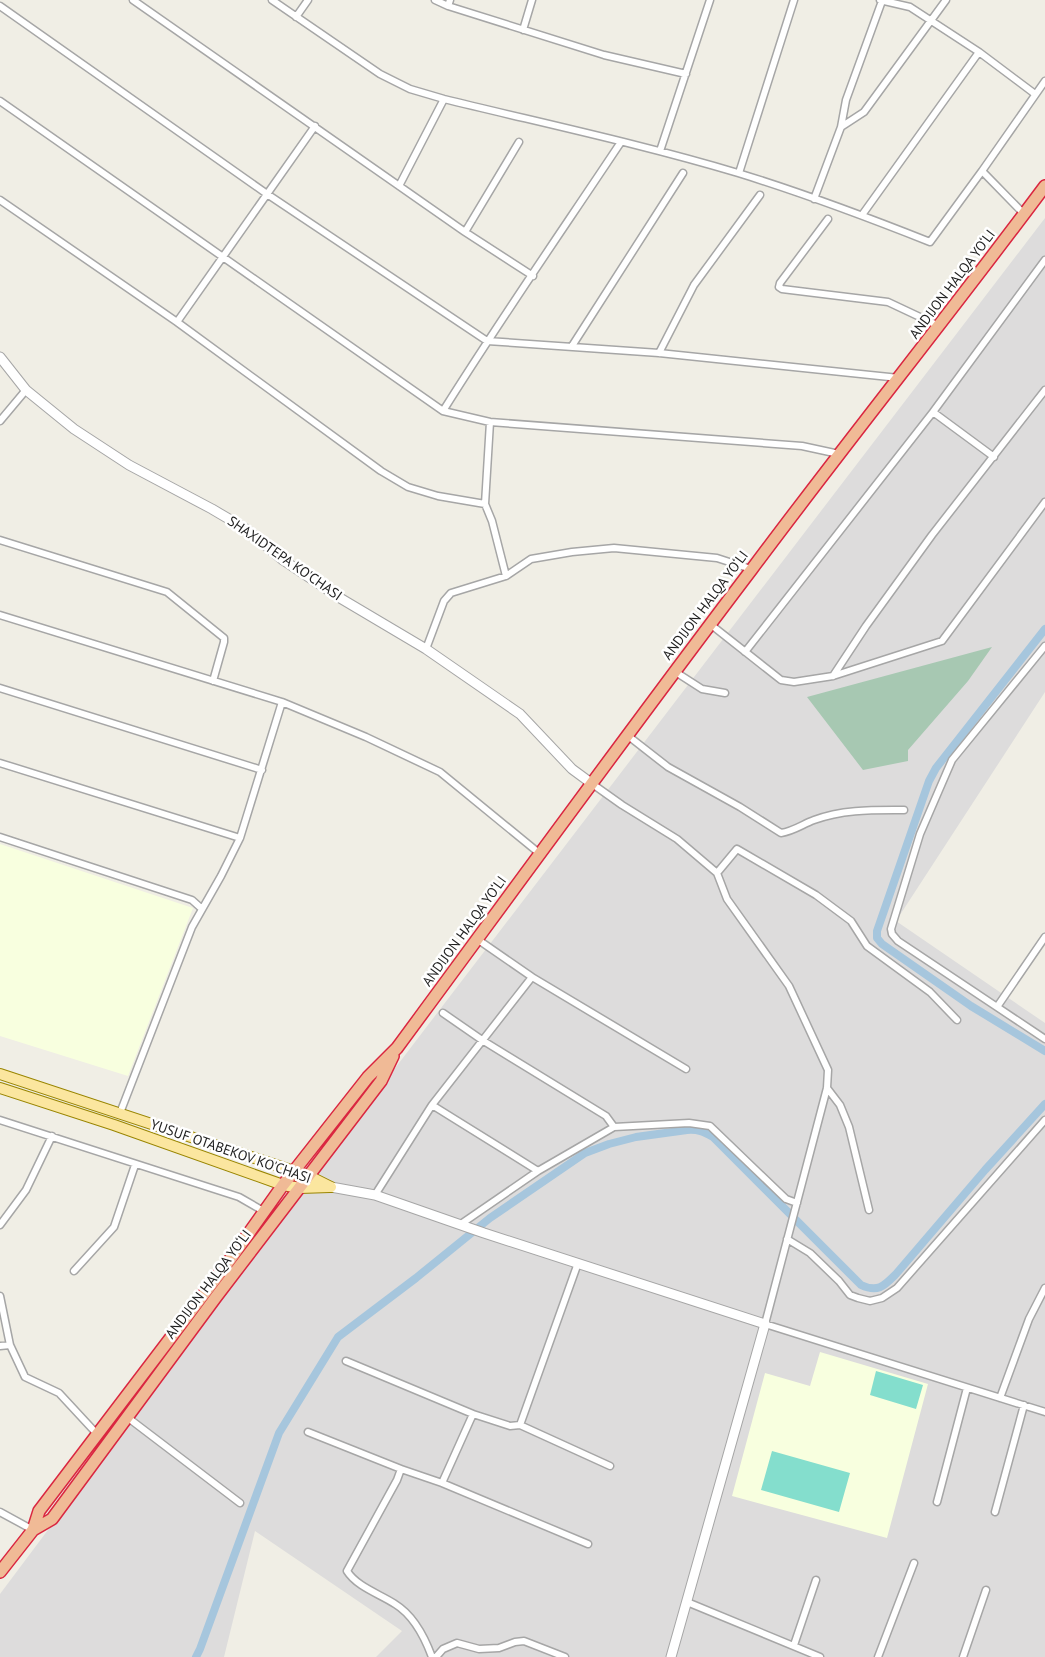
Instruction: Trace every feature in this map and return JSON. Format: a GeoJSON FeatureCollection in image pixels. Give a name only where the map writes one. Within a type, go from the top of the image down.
{"type":"FeatureCollection","features":[{"type":"Feature","properties":{"kind":"highway","name":"ANDIJON HALQA YO‘LI"},"geometry":{"type":"LineString","coordinates":[[0,1572],[33,1530],[39,1511],[266,1212],[283,1185],[368,1077],[397,1048],[674,671],[1045,186]]}},
{"type":"Feature","properties":{"kind":"highway","name":"ANDIJON HALQA YO‘LI"},"geometry":{"type":"LineString","coordinates":[[33,1530],[52,1519],[380,1081],[397,1048]]}},
{"type":"Feature","properties":{"kind":"main road","name":"YUSUF OTABEKOV KO'CHASI"},"geometry":{"type":"LineString","coordinates":[[0,1074],[309,1176],[331,1187]]}},
{"type":"Feature","properties":{"kind":"main road","name":"YUSUF OTABEKOV KO'CHASI"},"geometry":{"type":"LineString","coordinates":[[0,1088],[114,1125],[283,1185],[300,1188],[331,1187]]}},
{"type":"Feature","properties":{"kind":"street"},"geometry":{"type":"LineString","coordinates":[[133,0],[465,232],[533,276]]}},
{"type":"Feature","properties":{"kind":"street"},"geometry":{"type":"LineString","coordinates":[[272,0],[380,74],[410,90],[738,173],[862,215],[930,242],[1045,81]]}},
{"type":"Feature","properties":{"kind":"street"},"geometry":{"type":"LineString","coordinates":[[296,16],[308,0]]}},
{"type":"Feature","properties":{"kind":"street"},"geometry":{"type":"LineString","coordinates":[[435,0],[449,3],[522,30],[604,55],[686,74]]}},
{"type":"Feature","properties":{"kind":"street"},"geometry":{"type":"LineString","coordinates":[[522,30],[532,0]]}},
{"type":"Feature","properties":{"kind":"street"},"geometry":{"type":"LineString","coordinates":[[660,152],[710,1],[701,0]]}},
{"type":"Feature","properties":{"kind":"street"},"geometry":{"type":"LineString","coordinates":[[738,173],[794,0]]}},
{"type":"Feature","properties":{"kind":"street"},"geometry":{"type":"LineString","coordinates":[[814,199],[841,127],[846,100],[881,0],[910,7],[979,52],[1035,94]]}},
{"type":"Feature","properties":{"kind":"street"},"geometry":{"type":"LineString","coordinates":[[841,127],[864,112],[946,0]]}},
{"type":"Feature","properties":{"kind":"street"},"geometry":{"type":"LineString","coordinates":[[0,6],[267,194],[487,340],[658,353],[900,378]]}},
{"type":"Feature","properties":{"kind":"street"},"geometry":{"type":"LineString","coordinates":[[862,215],[979,52]]}},
{"type":"Feature","properties":{"kind":"street"},"geometry":{"type":"LineString","coordinates":[[399,186],[444,99]]}},
{"type":"Feature","properties":{"kind":"street"},"geometry":{"type":"LineString","coordinates":[[0,101],[443,411],[490,422],[802,446],[839,454]]}},
{"type":"Feature","properties":{"kind":"street"},"geometry":{"type":"LineString","coordinates":[[177,322],[315,126]]}},
{"type":"Feature","properties":{"kind":"street"},"geometry":{"type":"LineString","coordinates":[[465,232],[520,142]]}},
{"type":"Feature","properties":{"kind":"street"},"geometry":{"type":"LineString","coordinates":[[443,411],[487,340],[533,276],[621,142]]}},
{"type":"Feature","properties":{"kind":"street"},"geometry":{"type":"LineString","coordinates":[[982,171],[1024,214]]}},
{"type":"Feature","properties":{"kind":"street"},"geometry":{"type":"LineString","coordinates":[[572,346],[683,173]]}},
{"type":"Feature","properties":{"kind":"street"},"geometry":{"type":"LineString","coordinates":[[658,353],[694,286],[760,195]]}},
{"type":"Feature","properties":{"kind":"street"},"geometry":{"type":"LineString","coordinates":[[0,200],[177,322],[381,471],[408,487],[438,496],[486,504]]}},
{"type":"Feature","properties":{"kind":"street"},"geometry":{"type":"LineString","coordinates":[[828,219],[780,283],[779,286],[782,289],[888,302],[939,326]]}},
{"type":"Feature","properties":{"kind":"street"},"geometry":{"type":"LineString","coordinates":[[745,652],[934,412],[1045,260]]}},
{"type":"Feature","properties":{"kind":"street","name":"SHAXIDTEPA KO'CHASI"},"geometry":{"type":"LineString","coordinates":[[0,357],[26,390],[74,429],[129,465],[212,508],[246,529],[283,560],[340,598],[426,649],[520,714],[572,769],[591,783]]}},
{"type":"Feature","properties":{"kind":"street"},"geometry":{"type":"LineString","coordinates":[[0,421],[26,390]]}},
{"type":"Feature","properties":{"kind":"street"},"geometry":{"type":"LineString","coordinates":[[833,676],[866,626],[932,535],[1045,390]]}},
{"type":"Feature","properties":{"kind":"street"},"geometry":{"type":"LineString","coordinates":[[934,412],[994,457]]}},
{"type":"Feature","properties":{"kind":"street"},"geometry":{"type":"LineString","coordinates":[[490,422],[486,504],[506,576]]}},
{"type":"Feature","properties":{"kind":"street"},"geometry":{"type":"LineString","coordinates":[[710,624],[781,680],[794,682],[833,676],[942,641],[1045,502]]}},
{"type":"Feature","properties":{"kind":"street"},"geometry":{"type":"LineString","coordinates":[[0,540],[167,592],[224,638],[213,681]]}},
{"type":"Feature","properties":{"kind":"street"},"geometry":{"type":"LineString","coordinates":[[426,649],[444,601],[451,593],[506,576],[530,559],[614,548],[717,558],[751,569]]}},
{"type":"Feature","properties":{"kind":"street"},"geometry":{"type":"LineString","coordinates":[[0,615],[282,702],[366,737],[440,772],[539,854]]}},
{"type":"Feature","properties":{"kind":"street"},"geometry":{"type":"LineString","coordinates":[[1045,646],[952,760],[920,834],[891,929],[892,934],[898,941],[1045,1039]]}},
{"type":"Feature","properties":{"kind":"street"},"geometry":{"type":"LineString","coordinates":[[674,671],[702,689],[725,693]]}},
{"type":"Feature","properties":{"kind":"street"},"geometry":{"type":"LineString","coordinates":[[0,688],[262,770]]}},
{"type":"Feature","properties":{"kind":"street"},"geometry":{"type":"LineString","coordinates":[[120,1113],[192,927],[240,838],[282,702]]}},
{"type":"Feature","properties":{"kind":"street"},"geometry":{"type":"LineString","coordinates":[[627,735],[668,767],[782,833],[815,820],[860,810],[904,810]]}},
{"type":"Feature","properties":{"kind":"street"},"geometry":{"type":"LineString","coordinates":[[0,763],[240,838]]}},
{"type":"Feature","properties":{"kind":"street"},"geometry":{"type":"LineString","coordinates":[[591,783],[676,839],[717,873],[727,899],[790,986],[828,1070],[827,1088],[765,1324],[671,1657]]}},
{"type":"Feature","properties":{"kind":"street"},"geometry":{"type":"LineString","coordinates":[[0,837],[192,900],[202,909]]}},
{"type":"Feature","properties":{"kind":"street"},"geometry":{"type":"LineString","coordinates":[[717,873],[737,849],[816,895],[851,921],[867,946],[930,992],[957,1020]]}},
{"type":"Feature","properties":{"kind":"street"},"geometry":{"type":"LineString","coordinates":[[997,1007],[1045,936]]}},
{"type":"Feature","properties":{"kind":"street"},"geometry":{"type":"LineString","coordinates":[[477,939],[532,977],[686,1069]]}},
{"type":"Feature","properties":{"kind":"street"},"geometry":{"type":"LineString","coordinates":[[374,1195],[432,1104],[532,977]]}},
{"type":"Feature","properties":{"kind":"street"},"geometry":{"type":"LineString","coordinates":[[444,1013],[482,1040],[606,1116],[614,1127]]}},
{"type":"Feature","properties":{"kind":"street"},"geometry":{"type":"LineString","coordinates":[[827,1088],[840,1105],[849,1127],[868,1210]]}},
{"type":"Feature","properties":{"kind":"street"},"geometry":{"type":"LineString","coordinates":[[432,1104],[538,1171]]}},
{"type":"Feature","properties":{"kind":"street"},"geometry":{"type":"LineString","coordinates":[[0,1120],[239,1197],[266,1212]]}},
{"type":"Feature","properties":{"kind":"street"},"geometry":{"type":"LineString","coordinates":[[788,1236],[810,1253],[850,1294],[870,1301],[882,1298],[897,1288],[1045,1120]]}},
{"type":"Feature","properties":{"kind":"street"},"geometry":{"type":"LineString","coordinates":[[463,1225],[538,1171],[614,1127],[689,1123],[710,1126],[786,1199],[796,1206]]}},
{"type":"Feature","properties":{"kind":"street"},"geometry":{"type":"LineString","coordinates":[[0,1225],[26,1190],[52,1136]]}},
{"type":"Feature","properties":{"kind":"street"},"geometry":{"type":"LineString","coordinates":[[74,1270],[114,1227],[135,1165]]}},
{"type":"Feature","properties":{"kind":"street"},"geometry":{"type":"LineString","coordinates":[[331,1187],[374,1195],[484,1233],[765,1324],[1045,1412]]}},
{"type":"Feature","properties":{"kind":"street"},"geometry":{"type":"LineString","coordinates":[[520,1425],[578,1263]]}},
{"type":"Feature","properties":{"kind":"street"},"geometry":{"type":"LineString","coordinates":[[1000,1398],[1029,1320],[1045,1288]]}},
{"type":"Feature","properties":{"kind":"street"},"geometry":{"type":"LineString","coordinates":[[0,1296],[10,1345],[25,1377],[59,1393],[97,1434]]}},
{"type":"Feature","properties":{"kind":"street"},"geometry":{"type":"LineString","coordinates":[[0,1346],[10,1345]]}},
{"type":"Feature","properties":{"kind":"street"},"geometry":{"type":"LineString","coordinates":[[346,1361],[473,1414],[510,1426],[520,1425],[610,1466]]}},
{"type":"Feature","properties":{"kind":"street"},"geometry":{"type":"LineString","coordinates":[[937,1502],[967,1388]]}},
{"type":"Feature","properties":{"kind":"street"},"geometry":{"type":"LineString","coordinates":[[995,1512],[1024,1406]]}},
{"type":"Feature","properties":{"kind":"street"},"geometry":{"type":"LineString","coordinates":[[442,1484],[473,1414]]}},
{"type":"Feature","properties":{"kind":"street"},"geometry":{"type":"LineString","coordinates":[[127,1417],[240,1503]]}},
{"type":"Feature","properties":{"kind":"street"},"geometry":{"type":"LineString","coordinates":[[308,1432],[588,1544]]}},
{"type":"Feature","properties":{"kind":"street"},"geometry":{"type":"LineString","coordinates":[[401,1469],[397,1480],[347,1571],[351,1576],[404,1611],[426,1639],[434,1657],[442,1649],[457,1643],[479,1649],[499,1648],[524,1641],[565,1657]]}},
{"type":"Feature","properties":{"kind":"street"},"geometry":{"type":"LineString","coordinates":[[0,1512],[33,1530]]}},
{"type":"Feature","properties":{"kind":"street"},"geometry":{"type":"LineString","coordinates":[[878,1657],[914,1563]]}},
{"type":"Feature","properties":{"kind":"street"},"geometry":{"type":"LineString","coordinates":[[794,1645],[816,1580]]}},
{"type":"Feature","properties":{"kind":"street"},"geometry":{"type":"LineString","coordinates":[[963,1657],[986,1590]]}},
{"type":"Feature","properties":{"kind":"street"},"geometry":{"type":"LineString","coordinates":[[687,1602],[820,1657]]}},
{"type":"Feature","properties":{"kind":"shaded area"},"geometry":{"type":"Polygon","coordinates":[[[1045,218],[1045,692],[896,921],[1045,1023],[1045,1657],[376,1657],[402,1631],[255,1531],[224,1657],[0,1657],[0,1594],[334,1148],[1045,218]]]}},
{"type":"Feature","properties":{"kind":"shaded area"},"geometry":{"type":"Polygon","coordinates":[[[992,647],[968,681],[908,750],[908,761],[863,770],[807,697],[992,647]]]}},
{"type":"Feature","properties":{"kind":"shaded area"},"geometry":{"type":"Polygon","coordinates":[[[0,844],[193,908],[128,1076],[0,1036],[0,844]]]}},
{"type":"Feature","properties":{"kind":"shaded area"},"geometry":{"type":"Polygon","coordinates":[[[820,1352],[928,1384],[887,1538],[732,1496],[765,1373],[810,1386],[820,1352]]]}},
{"type":"Feature","properties":{"kind":"shaded area"},"geometry":{"type":"Polygon","coordinates":[[[876,1371],[923,1385],[916,1409],[870,1395],[876,1371]]]}},
{"type":"Feature","properties":{"kind":"shaded area"},"geometry":{"type":"Polygon","coordinates":[[[772,1451],[850,1473],[839,1512],[761,1490],[772,1451]]]}},
{"type":"Feature","properties":{"kind":"waterway"},"geometry":{"type":"LineString","coordinates":[[1045,629],[936,768],[929,781],[877,931],[877,938],[882,944],[971,1006],[1045,1051]]}},
{"type":"Feature","properties":{"kind":"waterway"},"geometry":{"type":"LineString","coordinates":[[196,1657],[279,1433],[338,1337],[416,1278],[490,1218],[585,1153],[636,1137],[691,1130],[698,1130],[707,1134],[713,1137],[861,1285],[876,1288],[884,1285],[896,1274],[985,1170],[1045,1104]]}}]}
